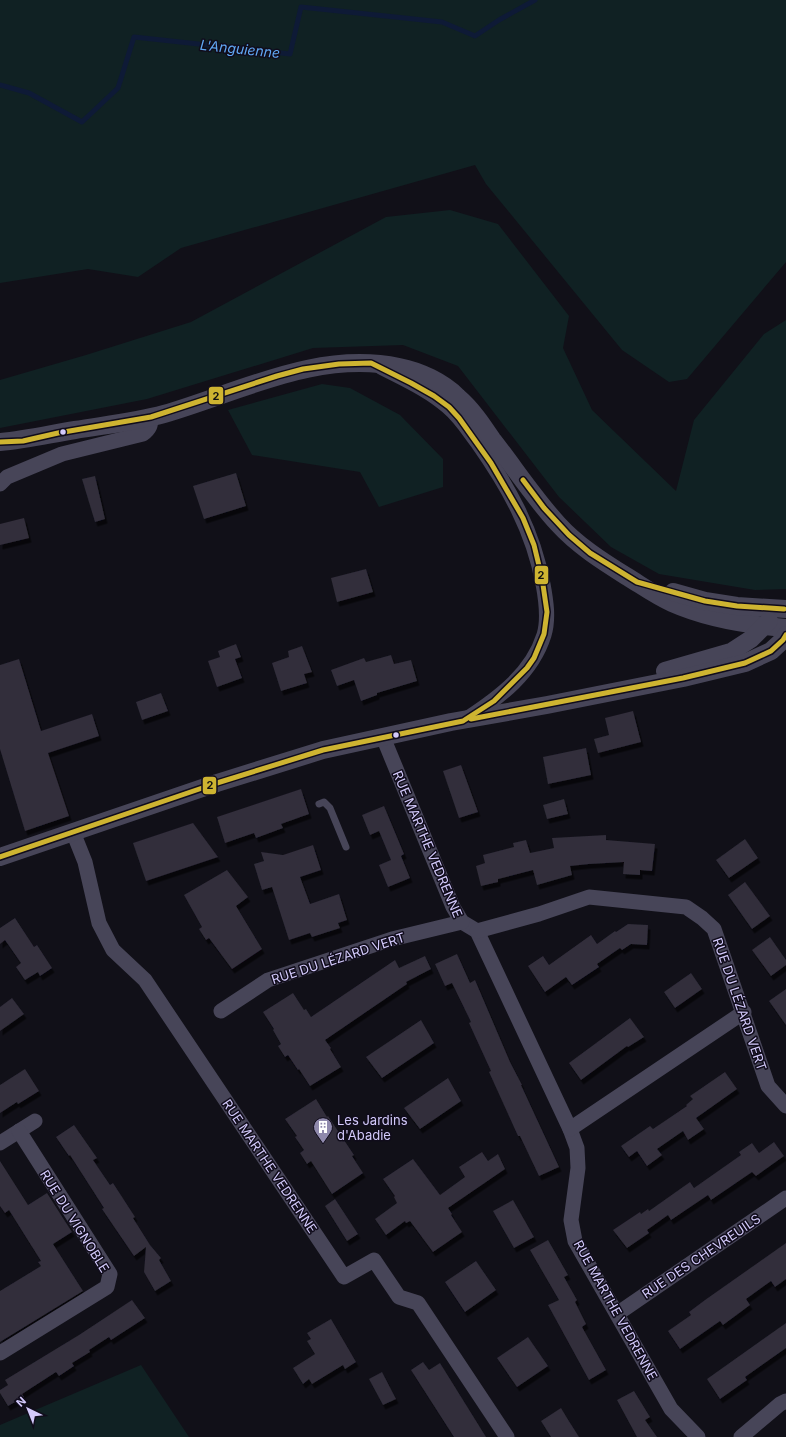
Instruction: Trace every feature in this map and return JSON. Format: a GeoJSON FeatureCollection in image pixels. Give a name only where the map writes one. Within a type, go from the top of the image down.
{"type":"FeatureCollection","features":[{"type":"Feature","properties":{"kind":"street"},"geometry":{"type":"LineString","coordinates":[[371,363],[411,382],[449,407],[492,463],[527,527],[534,545],[545,594],[547,612],[544,634],[534,658],[527,668],[494,700],[463,721]]}},
{"type":"Feature","properties":{"kind":"street"},"geometry":{"type":"LineString","coordinates":[[0,442],[23,441],[58,433],[151,417],[296,371],[339,364],[371,363],[401,367],[422,374],[444,385],[459,397],[476,416],[544,508],[558,524],[590,553],[672,603],[704,615],[728,621],[786,628]]}},
{"type":"Feature","properties":{"kind":"street"},"geometry":{"type":"LineString","coordinates":[[0,484],[7,478],[62,454],[143,434],[151,426],[151,417]]}},
{"type":"Feature","properties":{"kind":"street"},"geometry":{"type":"LineString","coordinates":[[637,582],[705,601],[786,612]]}},
{"type":"Feature","properties":{"kind":"street"},"geometry":{"type":"LineString","coordinates":[[547,705],[731,652],[751,639],[771,619],[786,612]]}},
{"type":"Feature","properties":{"kind":"street"},"geometry":{"type":"LineString","coordinates":[[0,857],[217,783],[323,750],[684,678],[745,663],[771,652],[786,635]]}},
{"type":"Feature","properties":{"kind":"street","name":"RUE MARTHE VEDRENNE"},"geometry":{"type":"LineString","coordinates":[[383,737],[453,907],[462,922],[478,931],[570,1129],[577,1148],[578,1168],[571,1220],[575,1241],[671,1410],[698,1437]]}},
{"type":"Feature","properties":{"kind":"street","name":"RUE MARTHE VEDRENNE"},"geometry":{"type":"LineString","coordinates":[[73,832],[85,862],[99,923],[113,950],[145,980],[344,1277],[374,1260],[399,1297],[418,1303],[507,1437]]}},
{"type":"Feature","properties":{"kind":"street","name":"RUE DU LÉZARD VERT"},"geometry":{"type":"LineString","coordinates":[[478,931],[539,914],[589,897],[686,907],[702,918],[714,929],[744,1012],[768,1086],[786,1106]]}},
{"type":"Feature","properties":{"kind":"street","name":"RUE DU LÉZARD VERT"},"geometry":{"type":"LineString","coordinates":[[221,1011],[268,980],[392,939],[462,922]]}},
{"type":"Feature","properties":{"kind":"street"},"geometry":{"type":"LineString","coordinates":[[570,1129],[744,1012]]}},
{"type":"Feature","properties":{"kind":"street"},"geometry":{"type":"LineString","coordinates":[[0,1143],[35,1121]]}},
{"type":"Feature","properties":{"kind":"street","name":"RUE DU VIGNOBLE"},"geometry":{"type":"LineString","coordinates":[[0,1353],[107,1287],[110,1274],[19,1131]]}},
{"type":"Feature","properties":{"kind":"street","name":"RUE DES CHEVREUILS"},"geometry":{"type":"LineString","coordinates":[[617,1314],[786,1198]]}},
{"type":"Feature","properties":{"kind":"street"},"geometry":{"type":"LineString","coordinates":[[740,1437],[780,1404],[786,1401]]}},
{"type":"Feature","properties":{"kind":"lane"},"geometry":{"type":"LineString","coordinates":[[318,804],[324,802],[330,808],[346,847]]}},
{"type":"Feature","properties":{"kind":"shaded area"},"geometry":{"type":"Polygon","coordinates":[[[0,0],[786,0],[786,262],[687,379],[669,382],[622,350],[486,184],[475,165],[181,248],[138,277],[88,269],[0,283],[0,0]]]}},
{"type":"Feature","properties":{"kind":"shaded area"},"geometry":{"type":"Polygon","coordinates":[[[450,210],[498,224],[569,316],[563,348],[592,410],[676,491],[694,420],[764,334],[786,320],[786,589],[755,590],[659,574],[611,547],[559,497],[458,366],[403,345],[313,348],[147,399],[0,428],[0,380],[191,322],[386,217],[450,210]]]}},
{"type":"Feature","properties":{"kind":"shaded area"},"geometry":{"type":"Polygon","coordinates":[[[322,384],[350,388],[400,415],[443,459],[443,487],[379,507],[360,472],[252,455],[228,410],[322,384]]]}},
{"type":"Feature","properties":{"kind":"shaded area"},"geometry":{"type":"Polygon","coordinates":[[[141,1365],[189,1437],[0,1437],[0,1425],[141,1365]]]}},
{"type":"Feature","properties":{"kind":"building"},"geometry":{"type":"Polygon","coordinates":[[[236,473],[246,506],[204,519],[193,486],[236,473]]]}},
{"type":"Feature","properties":{"kind":"building"},"geometry":{"type":"Polygon","coordinates":[[[95,476],[105,519],[95,522],[82,479],[95,476]]]}},
{"type":"Feature","properties":{"kind":"building"},"geometry":{"type":"Polygon","coordinates":[[[24,518],[29,538],[0,545],[0,524],[24,518]]]}},
{"type":"Feature","properties":{"kind":"building"},"geometry":{"type":"Polygon","coordinates":[[[366,569],[373,592],[337,602],[331,578],[366,569]]]}},
{"type":"Feature","properties":{"kind":"building"},"geometry":{"type":"Polygon","coordinates":[[[236,644],[241,657],[235,659],[242,678],[217,687],[208,661],[220,657],[218,651],[236,644]]]}},
{"type":"Feature","properties":{"kind":"building"},"geometry":{"type":"Polygon","coordinates":[[[302,646],[312,672],[304,674],[307,683],[281,691],[272,663],[289,657],[288,651],[302,646]]]}},
{"type":"Feature","properties":{"kind":"building"},"geometry":{"type":"Polygon","coordinates":[[[391,655],[394,664],[411,660],[417,681],[377,693],[377,695],[361,701],[354,680],[337,686],[331,670],[364,658],[366,662],[391,655]]]}},
{"type":"Feature","properties":{"kind":"building"},"geometry":{"type":"Polygon","coordinates":[[[19,659],[41,731],[92,714],[99,736],[48,753],[69,816],[25,831],[0,749],[0,665],[19,659]]]}},
{"type":"Feature","properties":{"kind":"building"},"geometry":{"type":"Polygon","coordinates":[[[161,693],[168,711],[142,720],[136,702],[161,693]]]}},
{"type":"Feature","properties":{"kind":"building"},"geometry":{"type":"Polygon","coordinates":[[[633,711],[641,742],[598,753],[594,739],[609,735],[605,718],[633,711]]]}},
{"type":"Feature","properties":{"kind":"building"},"geometry":{"type":"Polygon","coordinates":[[[586,748],[591,775],[548,784],[543,757],[586,748]]]}},
{"type":"Feature","properties":{"kind":"building"},"geometry":{"type":"Polygon","coordinates":[[[461,765],[478,812],[459,818],[443,771],[461,765]]]}},
{"type":"Feature","properties":{"kind":"building"},"geometry":{"type":"Polygon","coordinates":[[[301,789],[309,814],[281,824],[283,828],[256,838],[254,833],[225,843],[217,817],[301,789]]]}},
{"type":"Feature","properties":{"kind":"building"},"geometry":{"type":"Polygon","coordinates":[[[564,799],[568,814],[547,819],[543,805],[564,799]]]}},
{"type":"Feature","properties":{"kind":"building"},"geometry":{"type":"Polygon","coordinates":[[[384,806],[404,854],[401,856],[410,878],[388,887],[379,865],[391,860],[379,831],[370,835],[362,815],[384,806]]]}},
{"type":"Feature","properties":{"kind":"building"},"geometry":{"type":"Polygon","coordinates":[[[193,823],[218,857],[146,881],[133,843],[193,823]]]}},
{"type":"Feature","properties":{"kind":"building"},"geometry":{"type":"Polygon","coordinates":[[[606,835],[606,840],[655,844],[652,871],[640,870],[640,875],[623,874],[624,862],[589,864],[570,866],[572,875],[537,885],[533,870],[498,879],[498,882],[481,886],[476,866],[485,863],[483,855],[514,847],[513,843],[526,840],[530,853],[554,848],[552,838],[606,835]]]}},
{"type":"Feature","properties":{"kind":"building"},"geometry":{"type":"Polygon","coordinates":[[[745,839],[758,858],[729,878],[716,860],[745,839]]]}},
{"type":"Feature","properties":{"kind":"building"},"geometry":{"type":"Polygon","coordinates":[[[313,845],[321,870],[300,877],[310,904],[339,894],[347,920],[338,923],[340,928],[312,937],[310,933],[289,940],[272,887],[262,890],[254,864],[264,861],[261,852],[283,855],[313,845]]]}},
{"type":"Feature","properties":{"kind":"building"},"geometry":{"type":"Polygon","coordinates":[[[227,870],[248,897],[236,906],[262,949],[232,969],[209,938],[206,940],[199,929],[202,927],[184,895],[227,870]]]}},
{"type":"Feature","properties":{"kind":"building"},"geometry":{"type":"Polygon","coordinates":[[[745,882],[770,916],[752,929],[728,895],[745,882]]]}},
{"type":"Feature","properties":{"kind":"building"},"geometry":{"type":"Polygon","coordinates":[[[15,918],[34,947],[37,945],[52,968],[40,976],[38,972],[25,980],[16,967],[21,963],[5,940],[0,944],[0,928],[15,918]]]}},
{"type":"Feature","properties":{"kind":"building"},"geometry":{"type":"Polygon","coordinates":[[[628,924],[648,925],[647,945],[631,944],[622,950],[620,948],[597,964],[599,967],[572,985],[566,977],[545,992],[528,966],[543,956],[549,965],[591,935],[597,944],[628,924]]]}},
{"type":"Feature","properties":{"kind":"building"},"geometry":{"type":"Polygon","coordinates":[[[770,937],[786,960],[786,965],[771,976],[752,950],[770,937]]]}},
{"type":"Feature","properties":{"kind":"building"},"geometry":{"type":"Polygon","coordinates":[[[457,954],[470,983],[475,980],[510,1062],[559,1167],[539,1176],[520,1136],[518,1136],[489,1072],[491,1071],[469,1023],[471,1022],[452,983],[445,986],[435,964],[457,954]]]}},
{"type":"Feature","properties":{"kind":"building"},"geometry":{"type":"Polygon","coordinates":[[[425,956],[431,969],[406,982],[407,984],[325,1040],[341,1067],[310,1086],[288,1055],[285,1057],[278,1046],[281,1044],[273,1030],[274,1029],[263,1012],[293,993],[304,1010],[306,1009],[311,1017],[395,960],[399,968],[425,956]]]}},
{"type":"Feature","properties":{"kind":"building"},"geometry":{"type":"Polygon","coordinates":[[[691,973],[702,989],[675,1008],[664,992],[691,973]]]}},
{"type":"Feature","properties":{"kind":"building"},"geometry":{"type":"Polygon","coordinates":[[[786,989],[786,1025],[769,1001],[786,989]]]}},
{"type":"Feature","properties":{"kind":"building"},"geometry":{"type":"Polygon","coordinates":[[[12,998],[24,1014],[0,1031],[0,1007],[12,998]]]}},
{"type":"Feature","properties":{"kind":"building"},"geometry":{"type":"Polygon","coordinates":[[[630,1018],[644,1037],[628,1047],[627,1046],[581,1080],[569,1063],[630,1018]]]}},
{"type":"Feature","properties":{"kind":"building"},"geometry":{"type":"Polygon","coordinates":[[[421,1020],[434,1043],[382,1078],[366,1057],[421,1020]]]}},
{"type":"Feature","properties":{"kind":"building"},"geometry":{"type":"Polygon","coordinates":[[[25,1069],[39,1091],[18,1104],[17,1102],[0,1113],[0,1085],[25,1069]]]}},
{"type":"Feature","properties":{"kind":"building"},"geometry":{"type":"Polygon","coordinates":[[[725,1072],[737,1089],[696,1118],[704,1129],[688,1140],[683,1131],[657,1149],[662,1155],[647,1166],[637,1151],[629,1157],[621,1146],[650,1126],[653,1129],[687,1106],[686,1105],[693,1099],[690,1096],[725,1072]]]}},
{"type":"Feature","properties":{"kind":"building"},"geometry":{"type":"Polygon","coordinates":[[[448,1078],[461,1101],[420,1129],[404,1108],[448,1078]]]}},
{"type":"Feature","properties":{"kind":"building","name":"Les Jardins d'Abadie"},"geometry":{"type":"Polygon","coordinates":[[[316,1099],[354,1155],[352,1156],[363,1173],[332,1194],[311,1161],[307,1164],[300,1153],[304,1150],[295,1137],[297,1136],[285,1119],[316,1099]]]}},
{"type":"Feature","properties":{"kind":"building"},"geometry":{"type":"Polygon","coordinates":[[[74,1125],[97,1158],[93,1160],[110,1185],[113,1183],[135,1217],[133,1218],[150,1245],[161,1258],[159,1260],[171,1281],[155,1291],[144,1272],[146,1247],[134,1256],[102,1209],[104,1208],[70,1155],[69,1156],[56,1137],[74,1125]]]}},
{"type":"Feature","properties":{"kind":"building"},"geometry":{"type":"Polygon","coordinates":[[[774,1142],[784,1156],[756,1176],[752,1172],[711,1200],[708,1195],[671,1220],[668,1215],[647,1230],[649,1233],[627,1248],[613,1230],[640,1212],[641,1214],[648,1209],[649,1211],[690,1182],[694,1188],[741,1155],[739,1152],[752,1143],[759,1153],[774,1142]]]}},
{"type":"Feature","properties":{"kind":"building"},"geometry":{"type":"Polygon","coordinates":[[[482,1152],[488,1161],[498,1154],[505,1169],[448,1208],[462,1232],[433,1252],[410,1221],[406,1223],[405,1221],[386,1235],[375,1219],[397,1203],[394,1197],[395,1196],[383,1179],[413,1159],[440,1195],[465,1177],[459,1167],[482,1152]]]}},
{"type":"Feature","properties":{"kind":"building"},"geometry":{"type":"Polygon","coordinates":[[[0,1161],[28,1205],[47,1193],[72,1232],[53,1244],[83,1291],[0,1342],[0,1291],[41,1266],[38,1262],[41,1261],[9,1210],[5,1213],[0,1206],[0,1161]]]}},
{"type":"Feature","properties":{"kind":"building"},"geometry":{"type":"Polygon","coordinates":[[[335,1199],[358,1234],[347,1241],[325,1206],[335,1199]]]}},
{"type":"Feature","properties":{"kind":"building"},"geometry":{"type":"Polygon","coordinates":[[[513,1200],[534,1237],[514,1248],[493,1211],[513,1200]]]}},
{"type":"Feature","properties":{"kind":"building"},"geometry":{"type":"Polygon","coordinates":[[[548,1240],[568,1275],[564,1277],[577,1300],[575,1302],[586,1324],[582,1327],[606,1370],[589,1380],[548,1305],[559,1300],[530,1250],[548,1240]]]}},
{"type":"Feature","properties":{"kind":"building"},"geometry":{"type":"Polygon","coordinates":[[[786,1243],[786,1279],[775,1287],[771,1281],[746,1299],[750,1305],[723,1325],[720,1321],[680,1349],[668,1331],[691,1315],[689,1312],[705,1300],[786,1243]]]}},
{"type":"Feature","properties":{"kind":"building"},"geometry":{"type":"Polygon","coordinates":[[[476,1261],[496,1290],[465,1312],[445,1282],[476,1261]]]}},
{"type":"Feature","properties":{"kind":"building"},"geometry":{"type":"Polygon","coordinates":[[[132,1300],[145,1318],[111,1340],[109,1337],[89,1350],[90,1352],[72,1363],[74,1366],[59,1376],[56,1372],[22,1394],[24,1397],[8,1406],[0,1393],[0,1390],[8,1385],[5,1380],[79,1335],[132,1300]]]}},
{"type":"Feature","properties":{"kind":"building"},"geometry":{"type":"Polygon","coordinates":[[[331,1319],[356,1362],[345,1369],[343,1365],[312,1384],[309,1379],[303,1384],[293,1368],[315,1354],[307,1341],[311,1339],[307,1333],[331,1319]]]}},
{"type":"Feature","properties":{"kind":"building"},"geometry":{"type":"Polygon","coordinates":[[[786,1323],[786,1348],[745,1377],[747,1380],[720,1399],[707,1379],[786,1323]]]}},
{"type":"Feature","properties":{"kind":"building"},"geometry":{"type":"Polygon","coordinates":[[[528,1337],[548,1366],[517,1387],[497,1358],[528,1337]]]}},
{"type":"Feature","properties":{"kind":"building"},"geometry":{"type":"Polygon","coordinates":[[[423,1362],[429,1370],[440,1363],[486,1437],[454,1437],[411,1370],[423,1362]]]}},
{"type":"Feature","properties":{"kind":"building"},"geometry":{"type":"Polygon","coordinates":[[[382,1372],[396,1399],[383,1405],[369,1379],[382,1372]]]}},
{"type":"Feature","properties":{"kind":"building"},"geometry":{"type":"Polygon","coordinates":[[[634,1391],[650,1417],[645,1420],[657,1437],[637,1437],[617,1400],[634,1391]]]}},
{"type":"Feature","properties":{"kind":"building"},"geometry":{"type":"Polygon","coordinates":[[[561,1408],[579,1437],[551,1437],[541,1421],[561,1408]]]}},
{"type":"Feature","properties":{"kind":"waterway","name":"L'Anguienne"},"geometry":{"type":"LineString","coordinates":[[0,85],[29,93],[82,122],[118,88],[134,37],[290,54],[301,7],[442,22],[475,36],[499,20],[535,0]]}},
{"type":"Feature","properties":{"kind":"transit line","name":"2"},"geometry":{"type":"LineString","coordinates":[[0,442],[23,441],[58,433],[151,417],[303,369],[339,364],[371,363],[411,383],[434,396],[449,407],[459,418],[491,463],[523,518],[534,545],[542,578],[547,612],[544,634],[534,658],[527,668],[494,701],[463,721],[323,750],[217,783],[0,857]]}},
{"type":"Feature","properties":{"kind":"transit line","name":"2"},"geometry":{"type":"LineString","coordinates":[[523,480],[544,508],[569,535],[590,553],[637,582],[705,601],[737,606],[784,609]]}},
{"type":"Feature","properties":{"kind":"transit line","name":"2"},"geometry":{"type":"LineString","coordinates":[[471,719],[683,678],[745,663],[771,651],[783,640],[786,635]]}},
{"type":"Feature","properties":{"kind":"place","name":"Les Jardins d'Abadie"},"geometry":{"type":"Point","coordinates":[323,1144]}}]}
